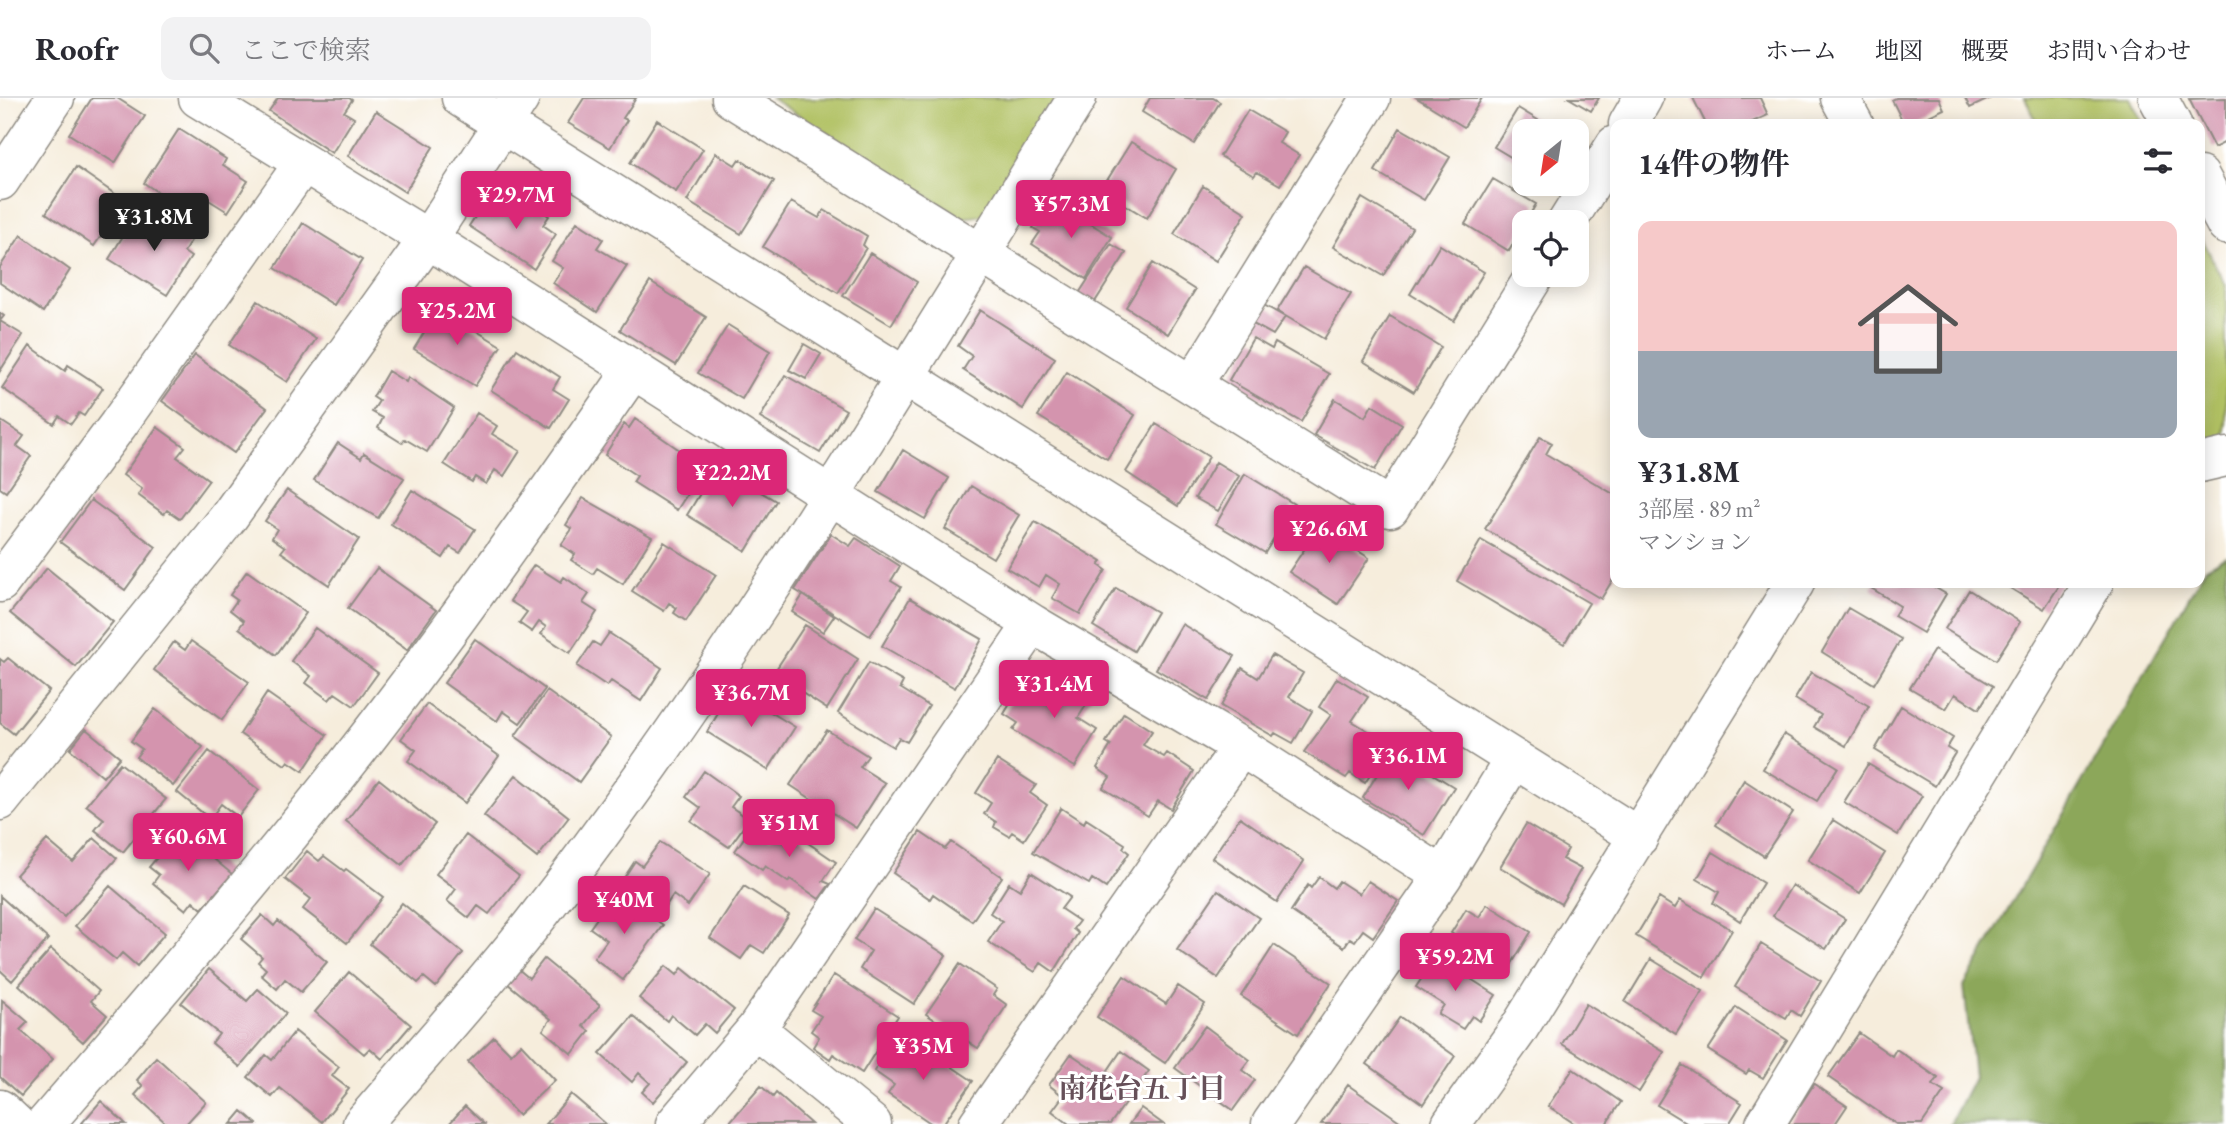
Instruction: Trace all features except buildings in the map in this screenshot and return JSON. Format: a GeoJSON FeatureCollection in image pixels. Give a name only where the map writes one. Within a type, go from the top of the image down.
{"type":"FeatureCollection","features":[{"type":"Feature","properties":{"kind":"street"},"geometry":{"type":"LineString","coordinates":[[0,181],[55,98]]}},
{"type":"Feature","properties":{"kind":"street"},"geometry":{"type":"LineString","coordinates":[[198,98],[428,239],[1033,624],[1241,747],[1443,876]]}},
{"type":"Feature","properties":{"kind":"street"},"geometry":{"type":"LineString","coordinates":[[461,98],[512,111],[906,375],[1639,837]]}},
{"type":"Feature","properties":{"kind":"street"},"geometry":{"type":"LineString","coordinates":[[731,98],[1390,508],[1528,287]]}},
{"type":"Feature","properties":{"kind":"street"},"geometry":{"type":"LineString","coordinates":[[362,1124],[533,924],[637,782],[833,495],[1077,98]]}},
{"type":"Feature","properties":{"kind":"street"},"geometry":{"type":"LineString","coordinates":[[1193,384],[1371,98]]}},
{"type":"Feature","properties":{"kind":"street"},"geometry":{"type":"LineString","coordinates":[[1631,119],[1643,98]]}},
{"type":"Feature","properties":{"kind":"street"},"geometry":{"type":"LineString","coordinates":[[1840,98],[1851,119]]}},
{"type":"Feature","properties":{"kind":"street"},"geometry":{"type":"LineString","coordinates":[[2158,98],[2169,119]]}},
{"type":"Feature","properties":{"kind":"street"},"geometry":{"type":"LineString","coordinates":[[0,801],[228,518],[428,239],[512,111]]}},
{"type":"Feature","properties":{"kind":"street"},"geometry":{"type":"LineString","coordinates":[[1574,210],[1610,153]]}},
{"type":"Feature","properties":{"kind":"street"},"geometry":{"type":"LineString","coordinates":[[0,583],[110,436],[303,164]]}},
{"type":"Feature","properties":{"kind":"street"},"geometry":{"type":"LineString","coordinates":[[2209,174],[2226,225]]}},
{"type":"Feature","properties":{"kind":"street"},"geometry":{"type":"LineString","coordinates":[[45,1124],[214,929],[358,750],[500,562],[634,370]]}},
{"type":"Feature","properties":{"kind":"street"},"geometry":{"type":"LineString","coordinates":[[2205,462],[2226,457]]}},
{"type":"Feature","properties":{"kind":"street"},"geometry":{"type":"LineString","coordinates":[[1451,1124],[1518,1030],[1792,588]]}},
{"type":"Feature","properties":{"kind":"street"},"geometry":{"type":"LineString","coordinates":[[1765,1124],[2091,588]]}},
{"type":"Feature","properties":{"kind":"street"},"geometry":{"type":"LineString","coordinates":[[675,1124],[756,1029],[1033,624]]}},
{"type":"Feature","properties":{"kind":"street"},"geometry":{"type":"LineString","coordinates":[[978,1124],[1241,747]]}},
{"type":"Feature","properties":{"kind":"street"},"geometry":{"type":"LineString","coordinates":[[1271,1124],[1443,876],[1514,759]]}},
{"type":"Feature","properties":{"kind":"street"},"geometry":{"type":"LineString","coordinates":[[756,1029],[872,1124]]}},
{"type":"Feature","properties":{"kind":"street"},"geometry":{"type":"LineString","coordinates":[[0,1109],[16,1124]]}},
{"type":"Feature","properties":{"kind":"green space"},"geometry":{"type":"Polygon","coordinates":[[[771,98],[1061,98],[985,215],[962,218],[771,98]]]}},
{"type":"Feature","properties":{"kind":"green space"},"geometry":{"type":"Polygon","coordinates":[[[2025,98],[2130,98],[2140,119],[2036,119],[2025,98]]]}},
{"type":"Feature","properties":{"kind":"green space"},"geometry":{"type":"Polygon","coordinates":[[[2205,245],[2226,286],[2226,439],[2205,444],[2205,245]]]}},
{"type":"Feature","properties":{"kind":"green space"},"geometry":{"type":"Polygon","coordinates":[[[2226,556],[2226,1124],[1950,1124],[1974,1077],[1964,986],[2194,588],[2205,588],[2206,567],[2226,556]]]}},
{"type":"Feature","properties":{"kind":"district","name":"南花台五丁目"},"geometry":{"type":"Point","coordinates":[1142,1088]}}]}
